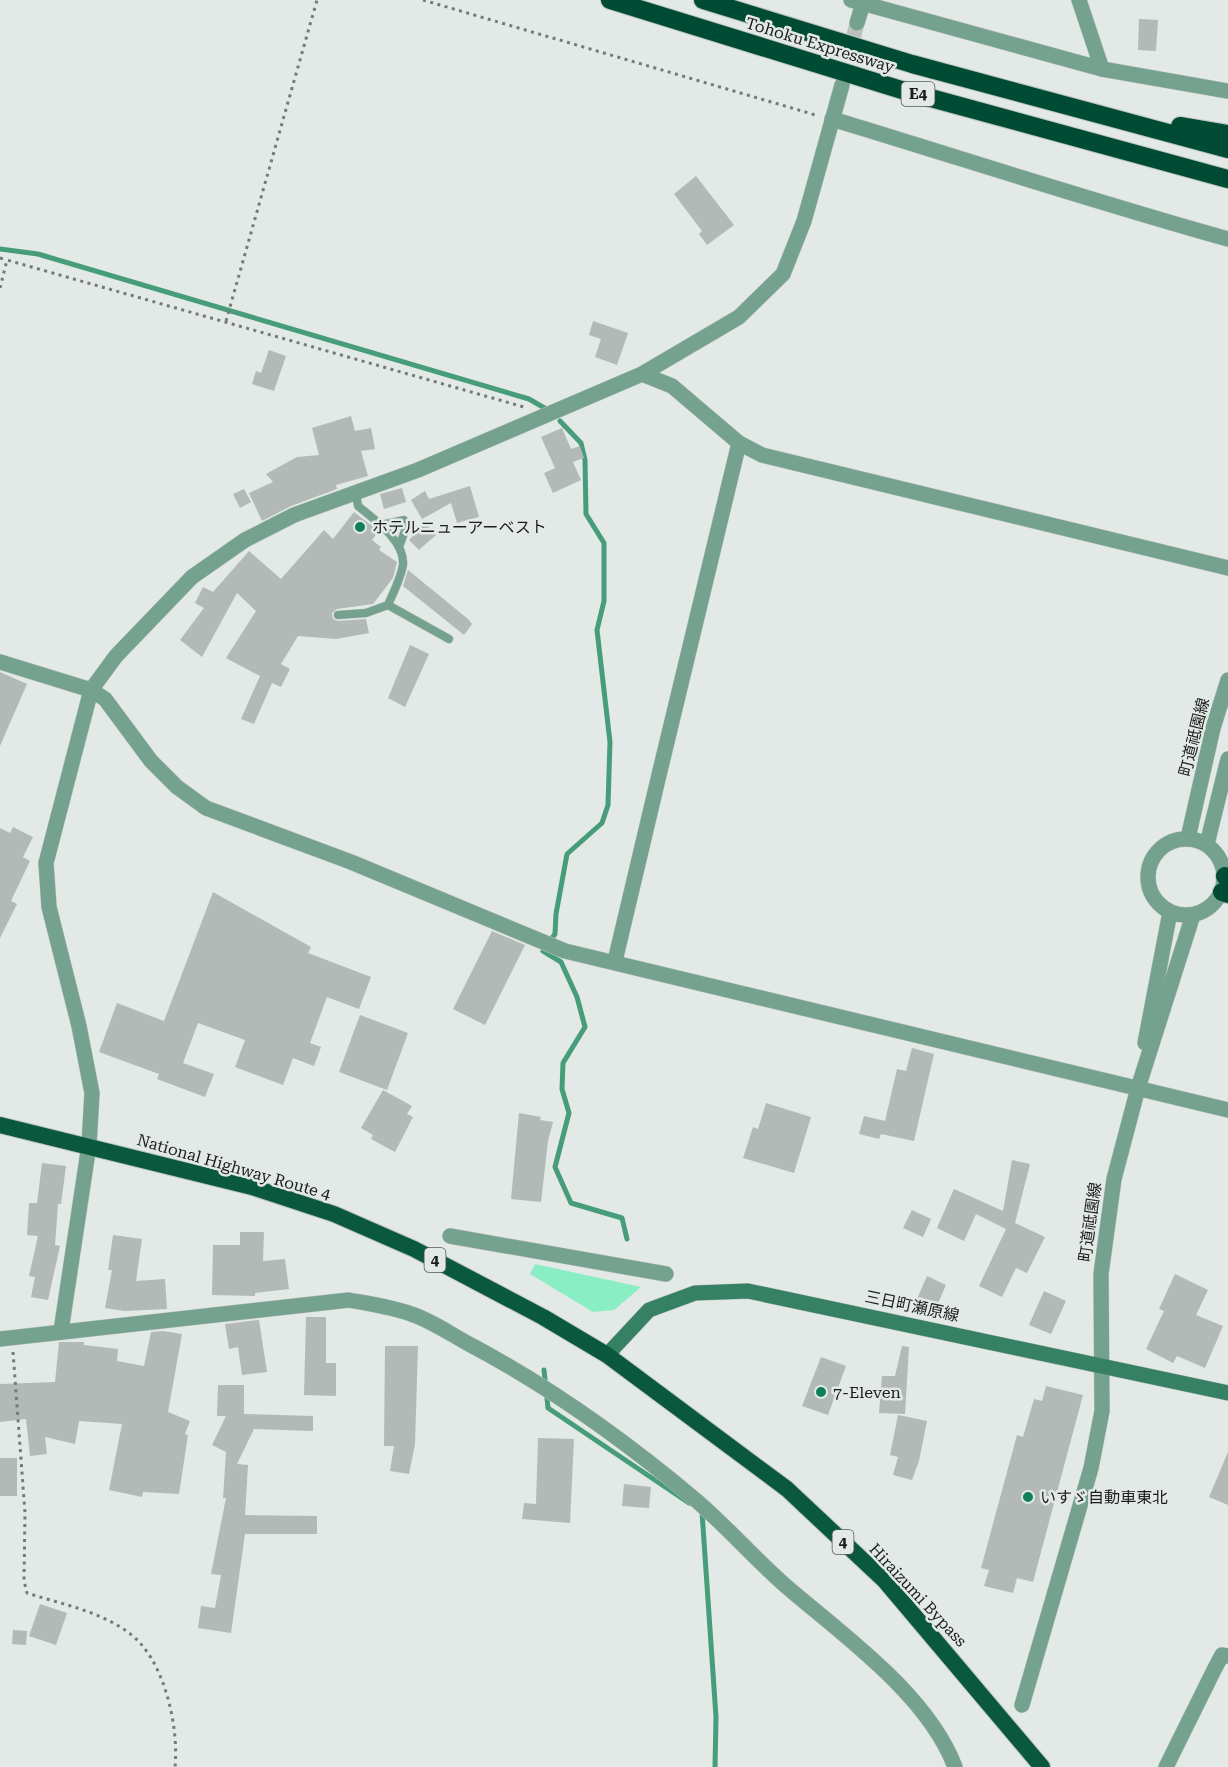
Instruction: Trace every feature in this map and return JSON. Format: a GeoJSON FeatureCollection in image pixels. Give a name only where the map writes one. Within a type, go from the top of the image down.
{"type":"FeatureCollection","features":[{"type":"Feature","properties":{"kind":"highway","name":"Tohoku Expressway"},"geometry":{"type":"LineString","coordinates":[[610,0],[905,91],[1228,179]]}},
{"type":"Feature","properties":{"kind":"highway","name":"Tohoku Expressway"},"geometry":{"type":"LineString","coordinates":[[703,0],[912,64],[1228,149]]}},
{"type":"Feature","properties":{"kind":"highway"},"geometry":{"type":"LineString","coordinates":[[1083,111],[1228,134]]}},
{"type":"Feature","properties":{"kind":"highway","name":"National Highway Route 4"},"geometry":{"type":"LineString","coordinates":[[0,1125],[89,1145],[252,1187],[334,1214],[414,1249],[543,1317],[607,1355]]}},
{"type":"Feature","properties":{"kind":"highway","name":"Hiraizumi Bypass"},"geometry":{"type":"LineString","coordinates":[[607,1355],[787,1489],[885,1581],[1042,1767]]}},
{"type":"Feature","properties":{"kind":"main road","name":"三日町瀬原線"},"geometry":{"type":"LineString","coordinates":[[607,1355],[649,1310],[695,1293],[748,1291],[1228,1393]]}},
{"type":"Feature","properties":{"kind":"street"},"geometry":{"type":"LineString","coordinates":[[1079,0],[1102,69]]}},
{"type":"Feature","properties":{"kind":"street"},"geometry":{"type":"LineString","coordinates":[[857,23],[859,1],[1102,69],[1228,91]]}},
{"type":"Feature","properties":{"kind":"street"},"geometry":{"type":"LineString","coordinates":[[61,1331],[89,1145],[92,1093],[79,1026],[48,907],[46,863],[91,690],[116,656],[192,577],[245,540],[294,515],[418,470],[642,374],[739,317],[783,274],[804,221],[842,86]]}},
{"type":"Feature","properties":{"kind":"street"},"geometry":{"type":"LineString","coordinates":[[832,119],[1036,181],[1072,195],[1228,239]]}},
{"type":"Feature","properties":{"kind":"street"},"geometry":{"type":"LineString","coordinates":[[642,374],[672,386],[739,443],[762,455],[1228,568]]}},
{"type":"Feature","properties":{"kind":"street"},"geometry":{"type":"LineString","coordinates":[[615,961],[671,716],[686,668],[739,443]]}},
{"type":"Feature","properties":{"kind":"street"},"geometry":{"type":"LineString","coordinates":[[0,662],[91,690],[105,699],[151,761],[177,788],[206,808],[351,862],[565,951],[615,961],[1228,1110]]}},
{"type":"Feature","properties":{"kind":"street","name":"町道祗園線"},"geometry":{"type":"LineString","coordinates":[[1188,838],[1213,728],[1228,680]]}},
{"type":"Feature","properties":{"kind":"street"},"geometry":{"type":"LineString","coordinates":[[1208,844],[1228,759]]}},
{"type":"Feature","properties":{"kind":"street"},"geometry":{"type":"LineString","coordinates":[[1188,838],[1208,844],[1220,858],[1226,885],[1210,907],[1193,915],[1170,912],[1152,895],[1148,871],[1160,849],[1170,842],[1188,838]]}},
{"type":"Feature","properties":{"kind":"street","name":"町道祗園線"},"geometry":{"type":"LineString","coordinates":[[1138,1088],[1153,990],[1170,912]]}},
{"type":"Feature","properties":{"kind":"street","name":"町道祗園線"},"geometry":{"type":"LineString","coordinates":[[1022,1705],[1091,1468],[1102,1411],[1103,1263],[1114,1179],[1138,1088],[1193,915]]}},
{"type":"Feature","properties":{"kind":"street"},"geometry":{"type":"LineString","coordinates":[[450,1236],[666,1274]]}},
{"type":"Feature","properties":{"kind":"street"},"geometry":{"type":"LineString","coordinates":[[6,1338],[349,1300],[413,1314],[502,1361],[597,1424],[698,1503],[780,1581],[892,1679],[926,1717],[949,1750],[955,1767]]}},
{"type":"Feature","properties":{"kind":"street"},"geometry":{"type":"LineString","coordinates":[[1166,1767],[1222,1655],[1228,1656]]}},
{"type":"Feature","properties":{"kind":"lane"},"geometry":{"type":"LineString","coordinates":[[356,491],[358,506],[381,525],[399,547],[403,564],[388,605]]}},
{"type":"Feature","properties":{"kind":"lane"},"geometry":{"type":"LineString","coordinates":[[381,525],[404,519],[407,525],[399,547]]}},
{"type":"Feature","properties":{"kind":"lane"},"geometry":{"type":"LineString","coordinates":[[338,615],[366,613],[388,605],[449,639]]}},
{"type":"Feature","properties":{"kind":"path"},"geometry":{"type":"LineString","coordinates":[[226,321],[316,0]]}},
{"type":"Feature","properties":{"kind":"path"},"geometry":{"type":"LineString","coordinates":[[423,0],[480,19],[832,119]]}},
{"type":"Feature","properties":{"kind":"path"},"geometry":{"type":"LineString","coordinates":[[0,258],[549,414]]}},
{"type":"Feature","properties":{"kind":"path"},"geometry":{"type":"LineString","coordinates":[[0,288],[8,261]]}},
{"type":"Feature","properties":{"kind":"path"},"geometry":{"type":"LineString","coordinates":[[6,1338],[25,1513],[24,1581],[27,1593],[93,1613],[130,1633],[154,1662],[171,1708],[175,1767]]}},
{"type":"Feature","properties":{"kind":"green space"},"geometry":{"type":"Polygon","coordinates":[[[535,1264],[641,1287],[614,1310],[593,1312],[530,1274],[535,1264]]]}},
{"type":"Feature","properties":{"kind":"building"},"geometry":{"type":"Polygon","coordinates":[[[1139,19],[1158,20],[1156,51],[1138,50],[1139,19]]]}},
{"type":"Feature","properties":{"kind":"building"},"geometry":{"type":"Polygon","coordinates":[[[696,176],[734,225],[707,245],[699,234],[702,231],[674,194],[696,176]]]}},
{"type":"Feature","properties":{"kind":"building"},"geometry":{"type":"Polygon","coordinates":[[[593,321],[628,333],[617,365],[595,357],[601,339],[589,335],[593,321]]]}},
{"type":"Feature","properties":{"kind":"building"},"geometry":{"type":"Polygon","coordinates":[[[269,350],[286,356],[274,391],[252,384],[256,371],[261,373],[269,350]]]}},
{"type":"Feature","properties":{"kind":"building"},"geometry":{"type":"Polygon","coordinates":[[[351,416],[355,431],[371,428],[375,449],[361,451],[368,476],[336,485],[337,489],[291,506],[262,521],[249,493],[273,482],[266,474],[297,457],[319,455],[312,428],[351,416]]]}},
{"type":"Feature","properties":{"kind":"building"},"geometry":{"type":"Polygon","coordinates":[[[562,428],[571,449],[580,446],[584,458],[573,462],[581,480],[553,493],[544,473],[555,468],[541,437],[562,428]]]}},
{"type":"Feature","properties":{"kind":"building"},"geometry":{"type":"Polygon","coordinates":[[[470,486],[479,517],[457,523],[451,503],[422,519],[411,500],[425,491],[429,499],[470,486]]]}},
{"type":"Feature","properties":{"kind":"building"},"geometry":{"type":"Polygon","coordinates":[[[402,488],[406,502],[384,509],[380,494],[402,488]]]}},
{"type":"Feature","properties":{"kind":"building"},"geometry":{"type":"Polygon","coordinates":[[[244,489],[251,502],[240,508],[233,494],[244,489]]]}},
{"type":"Feature","properties":{"kind":"building"},"geometry":{"type":"Polygon","coordinates":[[[354,512],[378,532],[372,540],[381,547],[379,550],[397,562],[393,578],[373,604],[337,609],[332,613],[333,619],[338,621],[366,619],[369,633],[336,639],[298,636],[281,664],[290,669],[281,687],[272,683],[254,724],[241,719],[260,676],[226,658],[256,611],[237,593],[202,657],[180,640],[204,608],[195,603],[203,587],[213,592],[249,551],[281,579],[324,530],[333,539],[354,512]]]}},
{"type":"Feature","properties":{"kind":"building"},"geometry":{"type":"Polygon","coordinates":[[[425,523],[436,535],[419,550],[409,540],[425,523]]]}},
{"type":"Feature","properties":{"kind":"building"},"geometry":{"type":"Polygon","coordinates":[[[408,570],[468,619],[472,624],[464,635],[403,586],[408,570]]]}},
{"type":"Feature","properties":{"kind":"building"},"geometry":{"type":"Polygon","coordinates":[[[410,645],[429,654],[405,707],[388,698],[410,645]]]}},
{"type":"Feature","properties":{"kind":"building"},"geometry":{"type":"Polygon","coordinates":[[[0,672],[27,684],[0,746],[0,672]]]}},
{"type":"Feature","properties":{"kind":"building"},"geometry":{"type":"Polygon","coordinates":[[[13,827],[33,837],[23,857],[30,861],[11,901],[17,904],[0,938],[0,828],[10,833],[13,827]]]}},
{"type":"Feature","properties":{"kind":"building"},"geometry":{"type":"Polygon","coordinates":[[[213,892],[311,947],[308,953],[371,977],[359,1009],[327,997],[310,1043],[321,1047],[314,1066],[293,1058],[283,1085],[235,1067],[245,1040],[198,1023],[183,1063],[214,1074],[205,1097],[157,1079],[159,1074],[99,1052],[117,1003],[164,1021],[213,892]]]}},
{"type":"Feature","properties":{"kind":"building"},"geometry":{"type":"Polygon","coordinates":[[[492,931],[525,945],[485,1025],[453,1009],[492,931]]]}},
{"type":"Feature","properties":{"kind":"building"},"geometry":{"type":"Polygon","coordinates":[[[360,1015],[408,1033],[387,1090],[339,1072],[360,1015]]]}},
{"type":"Feature","properties":{"kind":"building"},"geometry":{"type":"Polygon","coordinates":[[[912,1048],[934,1054],[914,1141],[881,1134],[879,1139],[859,1134],[864,1116],[885,1121],[897,1069],[906,1071],[912,1048]]]}},
{"type":"Feature","properties":{"kind":"building"},"geometry":{"type":"Polygon","coordinates":[[[383,1090],[412,1106],[407,1114],[413,1117],[395,1152],[371,1139],[373,1135],[361,1128],[383,1090]]]}},
{"type":"Feature","properties":{"kind":"building"},"geometry":{"type":"Polygon","coordinates":[[[766,1103],[811,1117],[794,1173],[743,1158],[753,1127],[758,1129],[766,1103]]]}},
{"type":"Feature","properties":{"kind":"building"},"geometry":{"type":"Polygon","coordinates":[[[519,1113],[553,1122],[548,1141],[541,1202],[511,1199],[519,1113]]]}},
{"type":"Feature","properties":{"kind":"building"},"geometry":{"type":"Polygon","coordinates":[[[1012,1160],[1030,1164],[1015,1223],[1045,1237],[1027,1273],[1016,1268],[1002,1297],[979,1286],[1006,1229],[976,1214],[964,1241],[937,1228],[954,1189],[1003,1211],[1012,1160]]]}},
{"type":"Feature","properties":{"kind":"building"},"geometry":{"type":"Polygon","coordinates":[[[42,1163],[66,1166],[61,1204],[58,1204],[55,1245],[60,1246],[48,1300],[31,1297],[35,1277],[29,1276],[38,1236],[27,1235],[29,1203],[37,1203],[42,1163]]]}},
{"type":"Feature","properties":{"kind":"building"},"geometry":{"type":"Polygon","coordinates":[[[912,1210],[931,1219],[923,1237],[903,1228],[912,1210]]]}},
{"type":"Feature","properties":{"kind":"building"},"geometry":{"type":"Polygon","coordinates":[[[240,1232],[264,1232],[263,1261],[285,1259],[289,1289],[255,1293],[255,1296],[212,1295],[213,1245],[240,1245],[240,1232]]]}},
{"type":"Feature","properties":{"kind":"building"},"geometry":{"type":"Polygon","coordinates":[[[113,1235],[142,1239],[136,1281],[165,1279],[167,1309],[124,1311],[105,1308],[112,1270],[108,1270],[113,1235]]]}},
{"type":"Feature","properties":{"kind":"building"},"geometry":{"type":"Polygon","coordinates":[[[1175,1274],[1208,1290],[1196,1315],[1223,1326],[1205,1368],[1177,1356],[1173,1363],[1146,1349],[1164,1311],[1159,1309],[1175,1274]]]}},
{"type":"Feature","properties":{"kind":"building"},"geometry":{"type":"Polygon","coordinates":[[[927,1276],[946,1285],[936,1308],[917,1299],[927,1276]]]}},
{"type":"Feature","properties":{"kind":"building"},"geometry":{"type":"Polygon","coordinates":[[[1044,1291],[1066,1301],[1051,1334],[1029,1325],[1044,1291]]]}},
{"type":"Feature","properties":{"kind":"building"},"geometry":{"type":"Polygon","coordinates":[[[306,1317],[326,1317],[326,1363],[336,1363],[336,1396],[304,1395],[306,1317]]]}},
{"type":"Feature","properties":{"kind":"building"},"geometry":{"type":"Polygon","coordinates":[[[259,1320],[267,1372],[242,1375],[238,1347],[229,1349],[225,1324],[259,1320]]]}},
{"type":"Feature","properties":{"kind":"building"},"geometry":{"type":"Polygon","coordinates":[[[151,1332],[182,1334],[168,1412],[190,1421],[185,1434],[188,1435],[179,1494],[143,1492],[142,1497],[109,1490],[122,1424],[79,1421],[75,1444],[45,1437],[47,1454],[30,1456],[26,1419],[0,1422],[0,1384],[55,1382],[59,1342],[84,1342],[84,1345],[118,1349],[117,1361],[144,1366],[151,1332]]]}},
{"type":"Feature","properties":{"kind":"building"},"geometry":{"type":"Polygon","coordinates":[[[385,1346],[418,1346],[415,1444],[409,1474],[390,1471],[394,1446],[384,1446],[385,1346]]]}},
{"type":"Feature","properties":{"kind":"building"},"geometry":{"type":"Polygon","coordinates":[[[902,1346],[909,1347],[905,1414],[879,1413],[882,1376],[895,1376],[902,1346]]]}},
{"type":"Feature","properties":{"kind":"building"},"geometry":{"type":"Polygon","coordinates":[[[821,1357],[846,1366],[828,1415],[802,1406],[821,1357]]]}},
{"type":"Feature","properties":{"kind":"building"},"geometry":{"type":"Polygon","coordinates":[[[218,1385],[244,1385],[244,1414],[313,1416],[313,1431],[254,1429],[237,1464],[248,1465],[245,1515],[317,1516],[317,1534],[245,1534],[231,1633],[198,1628],[201,1606],[215,1608],[221,1575],[211,1574],[226,1498],[223,1498],[226,1452],[212,1445],[226,1416],[217,1416],[218,1385]]]}},
{"type":"Feature","properties":{"kind":"building"},"geometry":{"type":"Polygon","coordinates":[[[1046,1386],[1083,1395],[1033,1582],[1017,1578],[1013,1593],[984,1586],[989,1570],[981,1568],[1017,1435],[1023,1437],[1034,1399],[1042,1401],[1046,1386]]]}},
{"type":"Feature","properties":{"kind":"building"},"geometry":{"type":"Polygon","coordinates":[[[898,1415],[927,1421],[919,1461],[912,1480],[893,1475],[898,1457],[890,1455],[898,1415]]]}},
{"type":"Feature","properties":{"kind":"building"},"geometry":{"type":"Polygon","coordinates":[[[538,1438],[574,1439],[570,1523],[522,1519],[524,1503],[536,1504],[538,1438]]]}},
{"type":"Feature","properties":{"kind":"building"},"geometry":{"type":"Polygon","coordinates":[[[1228,1452],[1228,1505],[1209,1497],[1228,1452]]]}},
{"type":"Feature","properties":{"kind":"building"},"geometry":{"type":"Polygon","coordinates":[[[0,1458],[17,1458],[17,1496],[0,1496],[0,1458]]]}},
{"type":"Feature","properties":{"kind":"building"},"geometry":{"type":"Polygon","coordinates":[[[624,1484],[651,1487],[649,1508],[622,1506],[624,1484]]]}},
{"type":"Feature","properties":{"kind":"building"},"geometry":{"type":"Polygon","coordinates":[[[40,1604],[67,1613],[56,1645],[29,1636],[40,1604]]]}},
{"type":"Feature","properties":{"kind":"building"},"geometry":{"type":"Polygon","coordinates":[[[13,1630],[27,1631],[26,1645],[12,1644],[13,1630]]]}},
{"type":"Feature","properties":{"kind":"waterway"},"geometry":{"type":"LineString","coordinates":[[0,249],[38,254],[529,399],[548,410]]}},
{"type":"Feature","properties":{"kind":"waterway"},"geometry":{"type":"LineString","coordinates":[[560,421],[581,443],[585,460],[586,514],[604,543],[604,601],[597,630],[610,742],[608,805],[602,823],[567,854],[556,914],[555,934],[543,951],[561,962],[577,997],[585,1027],[563,1063],[562,1089],[569,1113],[555,1167],[571,1203],[622,1218],[627,1239]]}},
{"type":"Feature","properties":{"kind":"waterway"},"geometry":{"type":"LineString","coordinates":[[544,1370],[548,1408],[689,1503]]}},
{"type":"Feature","properties":{"kind":"waterway"},"geometry":{"type":"LineString","coordinates":[[699,1510],[702,1512],[716,1717],[715,1767]]}},
{"type":"Feature","properties":{"kind":"tunnel"},"geometry":{"type":"LineString","coordinates":[[843,81],[857,23]]}},
{"type":"Feature","properties":{"kind":"place","name":"ホテルニューアーベスト"},"geometry":{"type":"Point","coordinates":[360,527]}},
{"type":"Feature","properties":{"kind":"place","name":"7-Eleven"},"geometry":{"type":"Point","coordinates":[821,1392]}},
{"type":"Feature","properties":{"kind":"place","name":"いすゞ自動車東北"},"geometry":{"type":"Point","coordinates":[1028,1497]}}]}
